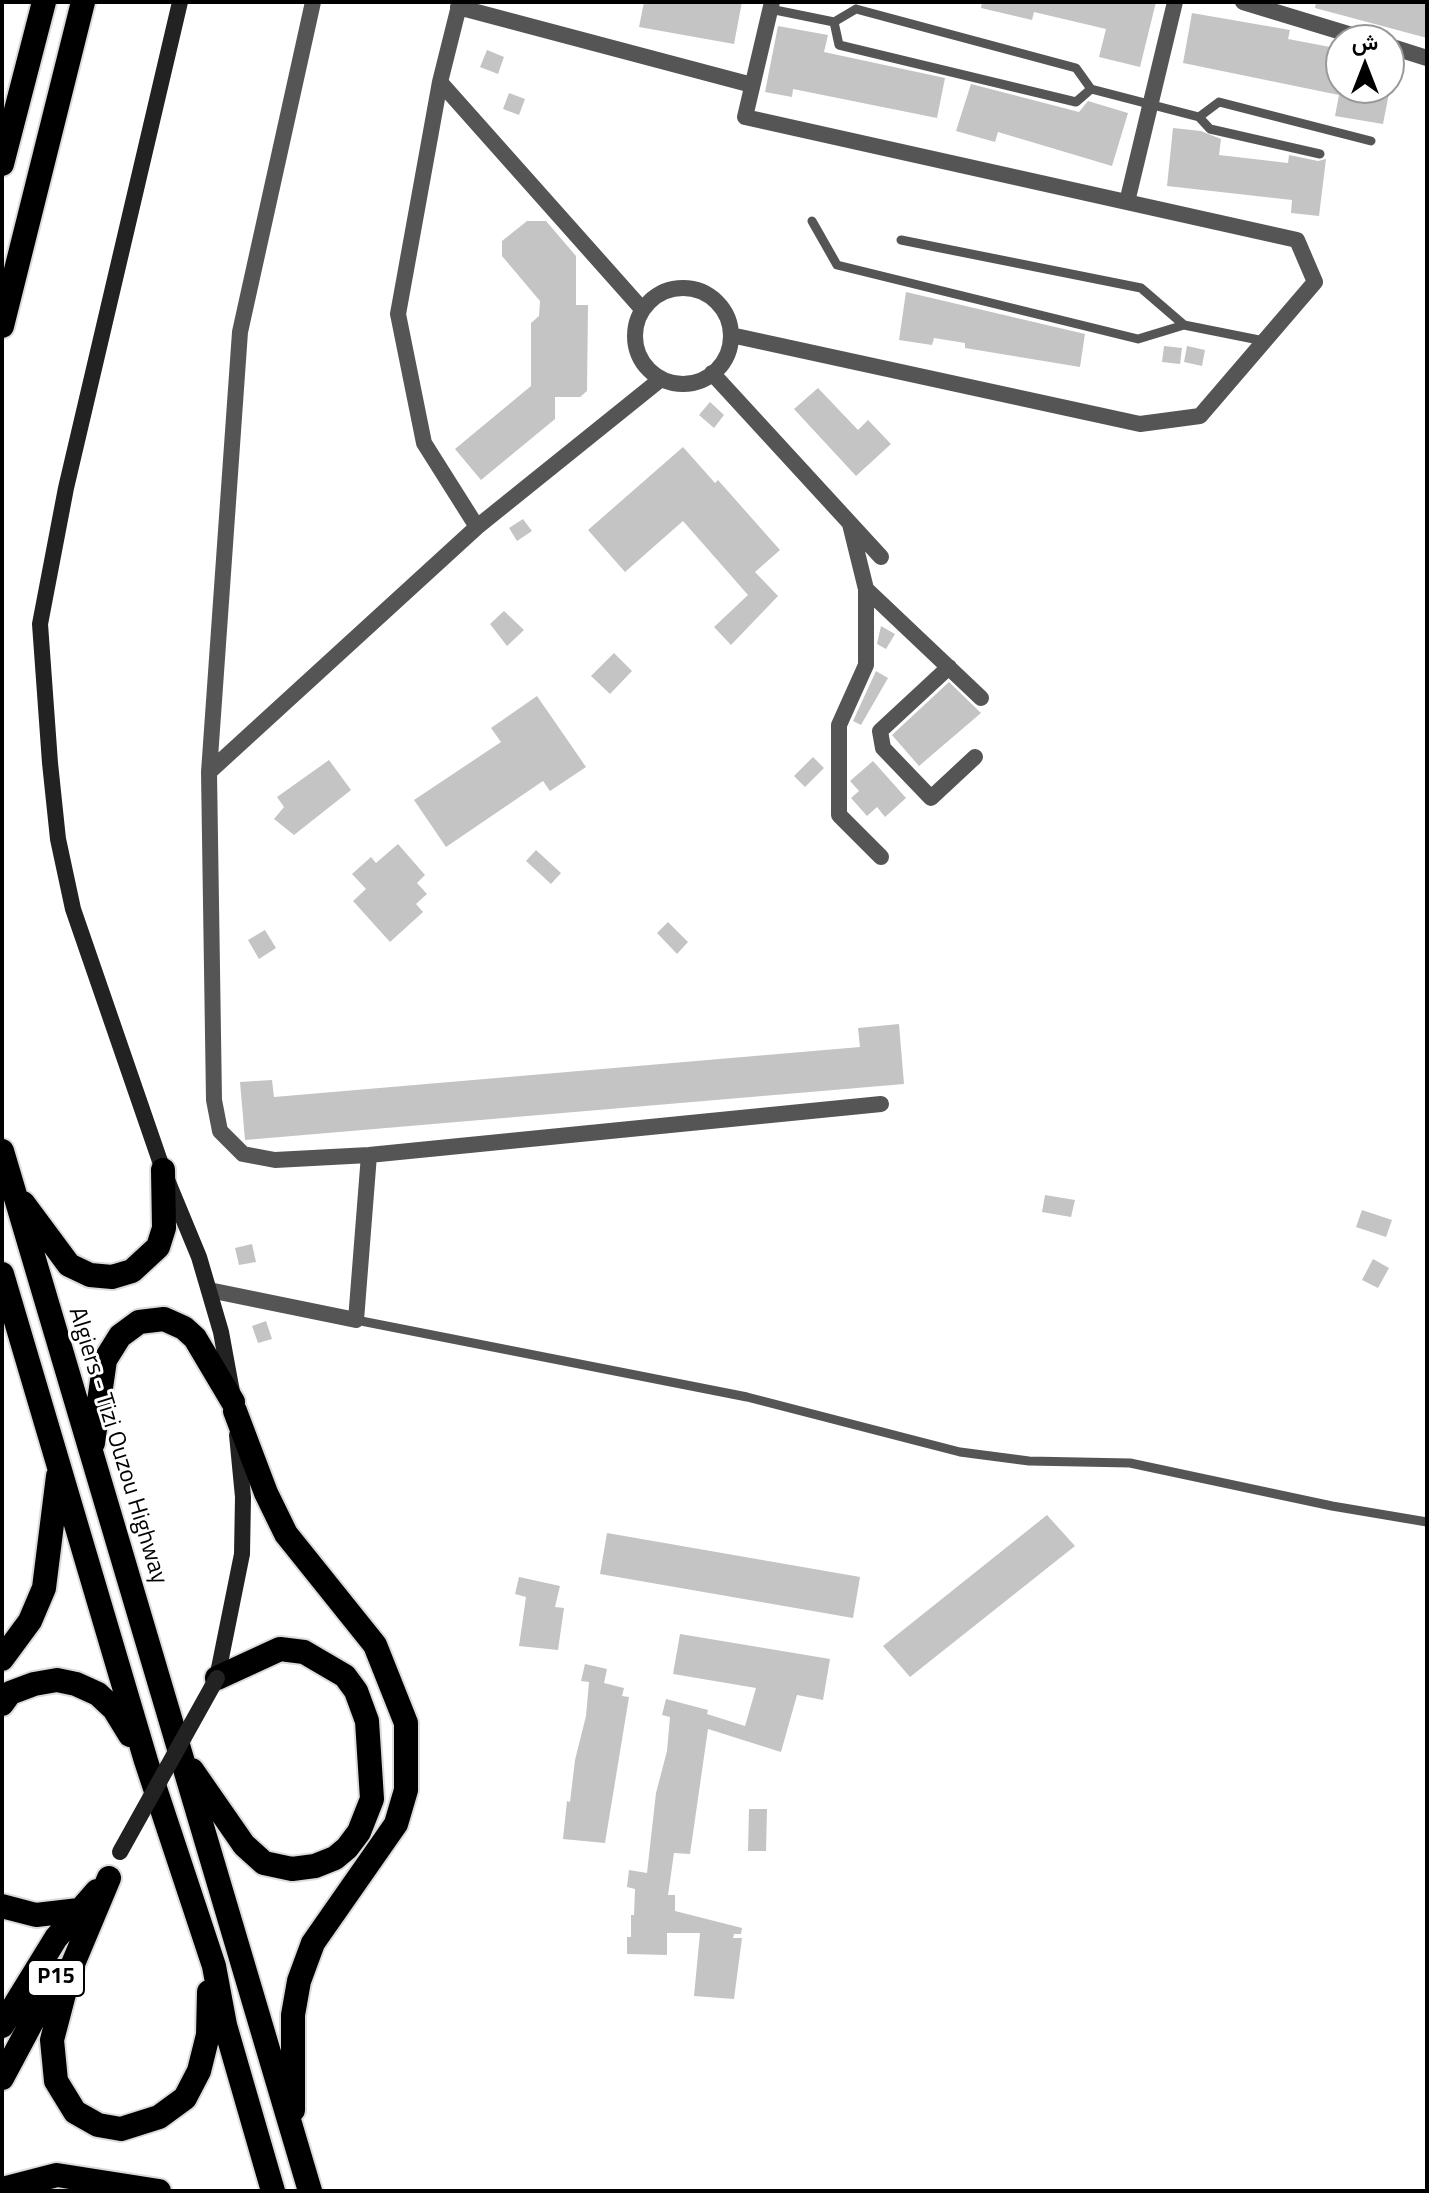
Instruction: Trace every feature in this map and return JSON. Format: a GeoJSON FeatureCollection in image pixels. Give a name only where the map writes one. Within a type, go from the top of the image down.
{"type":"FeatureCollection","features":[{"type":"Feature","properties":{"kind":"highway"},"geometry":{"type":"LineString","coordinates":[[2,164],[44,2]]}},
{"type":"Feature","properties":{"kind":"highway"},"geometry":{"type":"LineString","coordinates":[[2,326],[83,2]]}},
{"type":"Feature","properties":{"kind":"highway","name":"Algiers - Tizi Ouzou Highway"},"geometry":{"type":"LineString","coordinates":[[2,1151],[91,1462],[310,2191]]}},
{"type":"Feature","properties":{"kind":"highway"},"geometry":{"type":"LineString","coordinates":[[10,1186],[69,1265],[90,1275],[112,1277],[132,1271],[158,1247],[164,1228],[163,1170]]}},
{"type":"Feature","properties":{"kind":"highway"},"geometry":{"type":"LineString","coordinates":[[2,1274],[146,1761],[214,1966],[225,2025],[273,2191]]}},
{"type":"Feature","properties":{"kind":"highway"},"geometry":{"type":"LineString","coordinates":[[91,1462],[94,1414],[105,1360],[120,1336],[139,1322],[164,1319],[184,1328],[195,1338],[234,1407],[266,1493],[286,1534],[375,1645],[393,1681],[406,1723],[407,1779],[396,1824],[313,1943],[299,1981],[293,2015],[293,2136]]}},
{"type":"Feature","properties":{"kind":"highway"},"geometry":{"type":"LineString","coordinates":[[2,1659],[30,1621],[44,1588],[59,1466]]}},
{"type":"Feature","properties":{"kind":"highway"},"geometry":{"type":"LineString","coordinates":[[181,1756],[244,1845],[264,1863],[292,1869],[315,1866],[335,1858],[359,1832],[372,1799],[367,1721],[356,1691],[345,1676],[304,1652],[280,1649],[217,1678]]}},
{"type":"Feature","properties":{"kind":"highway"},"geometry":{"type":"LineString","coordinates":[[2,1704],[10,1693],[34,1684],[57,1680],[76,1684],[98,1694],[114,1709],[146,1761]]}},
{"type":"Feature","properties":{"kind":"highway"},"geometry":{"type":"LineString","coordinates":[[109,1878],[70,1971],[52,2040],[56,2081],[75,2112],[98,2125],[121,2129],[159,2117],[185,2098],[199,2071],[208,2035],[214,1966]]}},
{"type":"Feature","properties":{"kind":"highway","name":"P15"},"geometry":{"type":"LineString","coordinates":[[2,2026],[56,1938],[109,1878]]}},
{"type":"Feature","properties":{"kind":"highway","name":"P15"},"geometry":{"type":"LineString","coordinates":[[2,2078],[109,1878]]}},
{"type":"Feature","properties":{"kind":"highway"},"geometry":{"type":"LineString","coordinates":[[2,1906],[36,1915],[79,1910]]}},
{"type":"Feature","properties":{"kind":"highway"},"geometry":{"type":"LineString","coordinates":[[2,2189],[28,2179],[57,2175],[159,2191]]}},
{"type":"Feature","properties":{"kind":"main road"},"geometry":{"type":"LineString","coordinates":[[109,1878],[120,1852],[217,1678],[242,1554],[243,1497],[234,1407],[221,1332],[209,1290],[163,1170],[73,909],[58,839],[40,624],[73,459],[180,2]]}},
{"type":"Feature","properties":{"kind":"street"},"geometry":{"type":"LineString","coordinates":[[313,2],[240,332],[209,772],[214,1100],[220,1131],[236,1149],[258,1159],[369,1155],[881,1104]]}},
{"type":"Feature","properties":{"kind":"street"},"geometry":{"type":"LineString","coordinates":[[1127,202],[1175,2]]}},
{"type":"Feature","properties":{"kind":"street"},"geometry":{"type":"LineString","coordinates":[[1243,2],[1325,27]]}},
{"type":"Feature","properties":{"kind":"street"},"geometry":{"type":"LineString","coordinates":[[477,527],[424,443],[398,314],[440,82],[459,5],[752,85]]}},
{"type":"Feature","properties":{"kind":"street"},"geometry":{"type":"LineString","coordinates":[[731,335],[1140,424],[1200,416],[1315,282],[1297,240],[745,117],[771,6]]}},
{"type":"Feature","properties":{"kind":"street"},"geometry":{"type":"LineString","coordinates":[[1405,51],[1427,58]]}},
{"type":"Feature","properties":{"kind":"street"},"geometry":{"type":"LineString","coordinates":[[440,82],[642,309]]}},
{"type":"Feature","properties":{"kind":"street"},"geometry":{"type":"LineString","coordinates":[[696,290],[721,307],[731,335],[728,351],[712,373],[693,383],[661,379],[638,355],[634,339],[642,309],[666,291],[696,290]]}},
{"type":"Feature","properties":{"kind":"street"},"geometry":{"type":"LineString","coordinates":[[712,373],[881,557]]}},
{"type":"Feature","properties":{"kind":"street"},"geometry":{"type":"LineString","coordinates":[[209,772],[477,527],[661,379]]}},
{"type":"Feature","properties":{"kind":"street"},"geometry":{"type":"LineString","coordinates":[[850,524],[866,589],[866,665],[839,725],[839,815],[881,857]]}},
{"type":"Feature","properties":{"kind":"street"},"geometry":{"type":"LineString","coordinates":[[866,589],[981,698]]}},
{"type":"Feature","properties":{"kind":"street"},"geometry":{"type":"LineString","coordinates":[[949,667],[880,731],[883,748],[931,798],[975,757]]}},
{"type":"Feature","properties":{"kind":"street"},"geometry":{"type":"LineString","coordinates":[[209,1290],[356,1320],[369,1155]]}},
{"type":"Feature","properties":{"kind":"lane"},"geometry":{"type":"LineString","coordinates":[[771,6],[834,22],[856,9],[1076,68],[1091,89],[1199,117],[1210,129],[1320,154]]}},
{"type":"Feature","properties":{"kind":"lane"},"geometry":{"type":"LineString","coordinates":[[834,22],[839,45],[1076,102],[1091,89]]}},
{"type":"Feature","properties":{"kind":"lane"},"geometry":{"type":"LineString","coordinates":[[1199,117],[1219,102],[1371,141]]}},
{"type":"Feature","properties":{"kind":"lane"},"geometry":{"type":"LineString","coordinates":[[812,221],[837,265],[1138,339],[1184,325],[1264,341]]}},
{"type":"Feature","properties":{"kind":"lane"},"geometry":{"type":"LineString","coordinates":[[901,240],[1141,288],[1184,325]]}},
{"type":"Feature","properties":{"kind":"lane"},"geometry":{"type":"LineString","coordinates":[[356,1320],[747,1397],[960,1452],[1029,1461],[1130,1463],[1332,1506],[1427,1522]]}},
{"type":"Feature","properties":{"kind":"building"},"geometry":{"type":"Polygon","coordinates":[[[644,2],[742,2],[734,44],[639,27],[644,2]]]}},
{"type":"Feature","properties":{"kind":"building"},"geometry":{"type":"Polygon","coordinates":[[[982,2],[1156,2],[1140,67],[1099,57],[1106,29],[1034,12],[1032,20],[981,8],[982,2]]]}},
{"type":"Feature","properties":{"kind":"building"},"geometry":{"type":"Polygon","coordinates":[[[1316,2],[1427,2],[1427,38],[1405,32],[1405,24],[1375,24],[1315,8],[1316,2]]]}},
{"type":"Feature","properties":{"kind":"building"},"geometry":{"type":"Polygon","coordinates":[[[1192,13],[1290,30],[1288,39],[1325,46],[1325,92],[1183,63],[1192,13]]]}},
{"type":"Feature","properties":{"kind":"building"},"geometry":{"type":"Polygon","coordinates":[[[778,26],[828,35],[824,52],[945,78],[937,118],[793,89],[792,97],[765,92],[778,26]]]}},
{"type":"Feature","properties":{"kind":"building"},"geometry":{"type":"Polygon","coordinates":[[[487,50],[504,57],[498,74],[480,67],[487,50]]]}},
{"type":"Feature","properties":{"kind":"building"},"geometry":{"type":"Polygon","coordinates":[[[971,84],[1079,112],[1088,101],[1128,113],[1112,166],[998,132],[995,142],[956,131],[971,84]]]}},
{"type":"Feature","properties":{"kind":"building"},"geometry":{"type":"Polygon","coordinates":[[[509,93],[525,99],[519,115],[503,109],[509,93]]]}},
{"type":"Feature","properties":{"kind":"building"},"geometry":{"type":"Polygon","coordinates":[[[1337,104],[1387,104],[1383,124],[1335,116],[1337,104]]]}},
{"type":"Feature","properties":{"kind":"building"},"geometry":{"type":"Polygon","coordinates":[[[1173,128],[1201,131],[1221,139],[1219,155],[1288,163],[1289,155],[1318,161],[1326,159],[1319,216],[1291,213],[1292,200],[1167,186],[1173,128]]]}},
{"type":"Feature","properties":{"kind":"building"},"geometry":{"type":"Polygon","coordinates":[[[527,221],[546,221],[576,256],[576,305],[588,305],[587,391],[580,397],[555,397],[555,419],[481,480],[455,449],[531,386],[531,323],[539,316],[540,301],[502,256],[502,241],[527,221]]]}},
{"type":"Feature","properties":{"kind":"building"},"geometry":{"type":"Polygon","coordinates":[[[906,292],[1085,334],[1080,367],[965,348],[965,343],[934,338],[932,345],[899,340],[906,292]]]}},
{"type":"Feature","properties":{"kind":"building"},"geometry":{"type":"Polygon","coordinates":[[[1164,346],[1182,348],[1180,364],[1162,362],[1164,346]]]}},
{"type":"Feature","properties":{"kind":"building"},"geometry":{"type":"Polygon","coordinates":[[[1187,346],[1205,350],[1202,366],[1184,362],[1187,346]]]}},
{"type":"Feature","properties":{"kind":"building"},"geometry":{"type":"Polygon","coordinates":[[[818,388],[858,430],[868,420],[891,444],[856,476],[794,409],[818,388]]]}},
{"type":"Feature","properties":{"kind":"building"},"geometry":{"type":"Polygon","coordinates":[[[710,402],[724,415],[714,428],[699,415],[710,402]]]}},
{"type":"Feature","properties":{"kind":"building"},"geometry":{"type":"Polygon","coordinates":[[[683,447],[715,483],[718,480],[780,550],[755,572],[778,596],[731,645],[714,627],[748,595],[683,521],[625,572],[588,530],[683,447]]]}},
{"type":"Feature","properties":{"kind":"building"},"geometry":{"type":"Polygon","coordinates":[[[523,519],[532,531],[517,541],[509,528],[523,519]]]}},
{"type":"Feature","properties":{"kind":"building"},"geometry":{"type":"Polygon","coordinates":[[[504,611],[524,630],[507,646],[490,624],[504,611]]]}},
{"type":"Feature","properties":{"kind":"building"},"geometry":{"type":"Polygon","coordinates":[[[881,626],[895,634],[886,649],[877,644],[881,626]]]}},
{"type":"Feature","properties":{"kind":"building"},"geometry":{"type":"Polygon","coordinates":[[[614,653],[632,671],[610,694],[591,676],[614,653]]]}},
{"type":"Feature","properties":{"kind":"building"},"geometry":{"type":"Polygon","coordinates":[[[876,671],[888,678],[861,725],[853,721],[876,671]]]}},
{"type":"Feature","properties":{"kind":"building"},"geometry":{"type":"Polygon","coordinates":[[[949,682],[981,713],[919,766],[892,735],[949,682]]]}},
{"type":"Feature","properties":{"kind":"building"},"geometry":{"type":"Polygon","coordinates":[[[537,696],[586,767],[550,791],[543,781],[446,847],[414,800],[501,742],[491,728],[537,696]]]}},
{"type":"Feature","properties":{"kind":"building"},"geometry":{"type":"Polygon","coordinates":[[[813,757],[824,768],[805,787],[794,776],[813,757]]]}},
{"type":"Feature","properties":{"kind":"building"},"geometry":{"type":"Polygon","coordinates":[[[329,760],[351,790],[294,835],[274,819],[284,807],[277,797],[329,760]]]}},
{"type":"Feature","properties":{"kind":"building"},"geometry":{"type":"Polygon","coordinates":[[[873,761],[906,798],[885,817],[877,807],[867,816],[851,798],[859,791],[850,781],[873,761]]]}},
{"type":"Feature","properties":{"kind":"building"},"geometry":{"type":"Polygon","coordinates":[[[398,844],[425,875],[417,883],[427,894],[416,904],[423,912],[390,942],[353,901],[366,889],[352,874],[371,857],[376,863],[398,844]]]}},
{"type":"Feature","properties":{"kind":"building"},"geometry":{"type":"Polygon","coordinates":[[[536,850],[561,873],[551,884],[526,861],[536,850]]]}},
{"type":"Feature","properties":{"kind":"building"},"geometry":{"type":"Polygon","coordinates":[[[668,922],[688,942],[677,954],[657,933],[668,922]]]}},
{"type":"Feature","properties":{"kind":"building"},"geometry":{"type":"Polygon","coordinates":[[[265,930],[276,948],[259,959],[248,940],[265,930]]]}},
{"type":"Feature","properties":{"kind":"building"},"geometry":{"type":"Polygon","coordinates":[[[899,1024],[904,1084],[245,1140],[240,1082],[272,1080],[274,1097],[860,1047],[858,1028],[899,1024]]]}},
{"type":"Feature","properties":{"kind":"building"},"geometry":{"type":"Polygon","coordinates":[[[1045,1195],[1075,1200],[1071,1217],[1042,1212],[1045,1195]]]}},
{"type":"Feature","properties":{"kind":"building"},"geometry":{"type":"Polygon","coordinates":[[[1362,1210],[1392,1220],[1386,1237],[1356,1227],[1362,1210]]]}},
{"type":"Feature","properties":{"kind":"building"},"geometry":{"type":"Polygon","coordinates":[[[252,1244],[256,1262],[239,1265],[235,1248],[252,1244]]]}},
{"type":"Feature","properties":{"kind":"building"},"geometry":{"type":"Polygon","coordinates":[[[1373,1259],[1389,1268],[1378,1288],[1362,1280],[1373,1259]]]}},
{"type":"Feature","properties":{"kind":"building"},"geometry":{"type":"Polygon","coordinates":[[[266,1321],[272,1339],[258,1343],[252,1326],[266,1321]]]}},
{"type":"Feature","properties":{"kind":"building"},"geometry":{"type":"Polygon","coordinates":[[[1047,1515],[1075,1546],[910,1677],[883,1646],[1047,1515]]]}},
{"type":"Feature","properties":{"kind":"building"},"geometry":{"type":"Polygon","coordinates":[[[607,1533],[860,1577],[853,1618],[600,1574],[607,1533]]]}},
{"type":"Feature","properties":{"kind":"building"},"geometry":{"type":"Polygon","coordinates":[[[519,1577],[560,1586],[555,1607],[564,1608],[558,1650],[519,1646],[526,1597],[515,1594],[519,1577]]]}},
{"type":"Feature","properties":{"kind":"building"},"geometry":{"type":"Polygon","coordinates":[[[680,1634],[830,1659],[823,1700],[797,1695],[781,1752],[708,1729],[690,1854],[674,1853],[668,1895],[675,1895],[675,1911],[742,1928],[741,1934],[734,1934],[733,1938],[742,1938],[734,1999],[694,1996],[700,1933],[667,1933],[667,1955],[627,1954],[635,1889],[627,1887],[629,1870],[647,1873],[656,1793],[667,1751],[670,1717],[662,1715],[666,1699],[708,1710],[707,1714],[745,1726],[756,1688],[673,1674],[680,1634]]]}},
{"type":"Feature","properties":{"kind":"building"},"geometry":{"type":"Polygon","coordinates":[[[585,1664],[607,1669],[604,1683],[624,1688],[622,1696],[629,1697],[605,1843],[563,1839],[567,1801],[570,1802],[575,1760],[586,1716],[589,1682],[581,1681],[585,1664]]]}},
{"type":"Feature","properties":{"kind":"building"},"geometry":{"type":"Polygon","coordinates":[[[749,1809],[767,1809],[766,1851],[748,1851],[749,1809]]]}}]}
